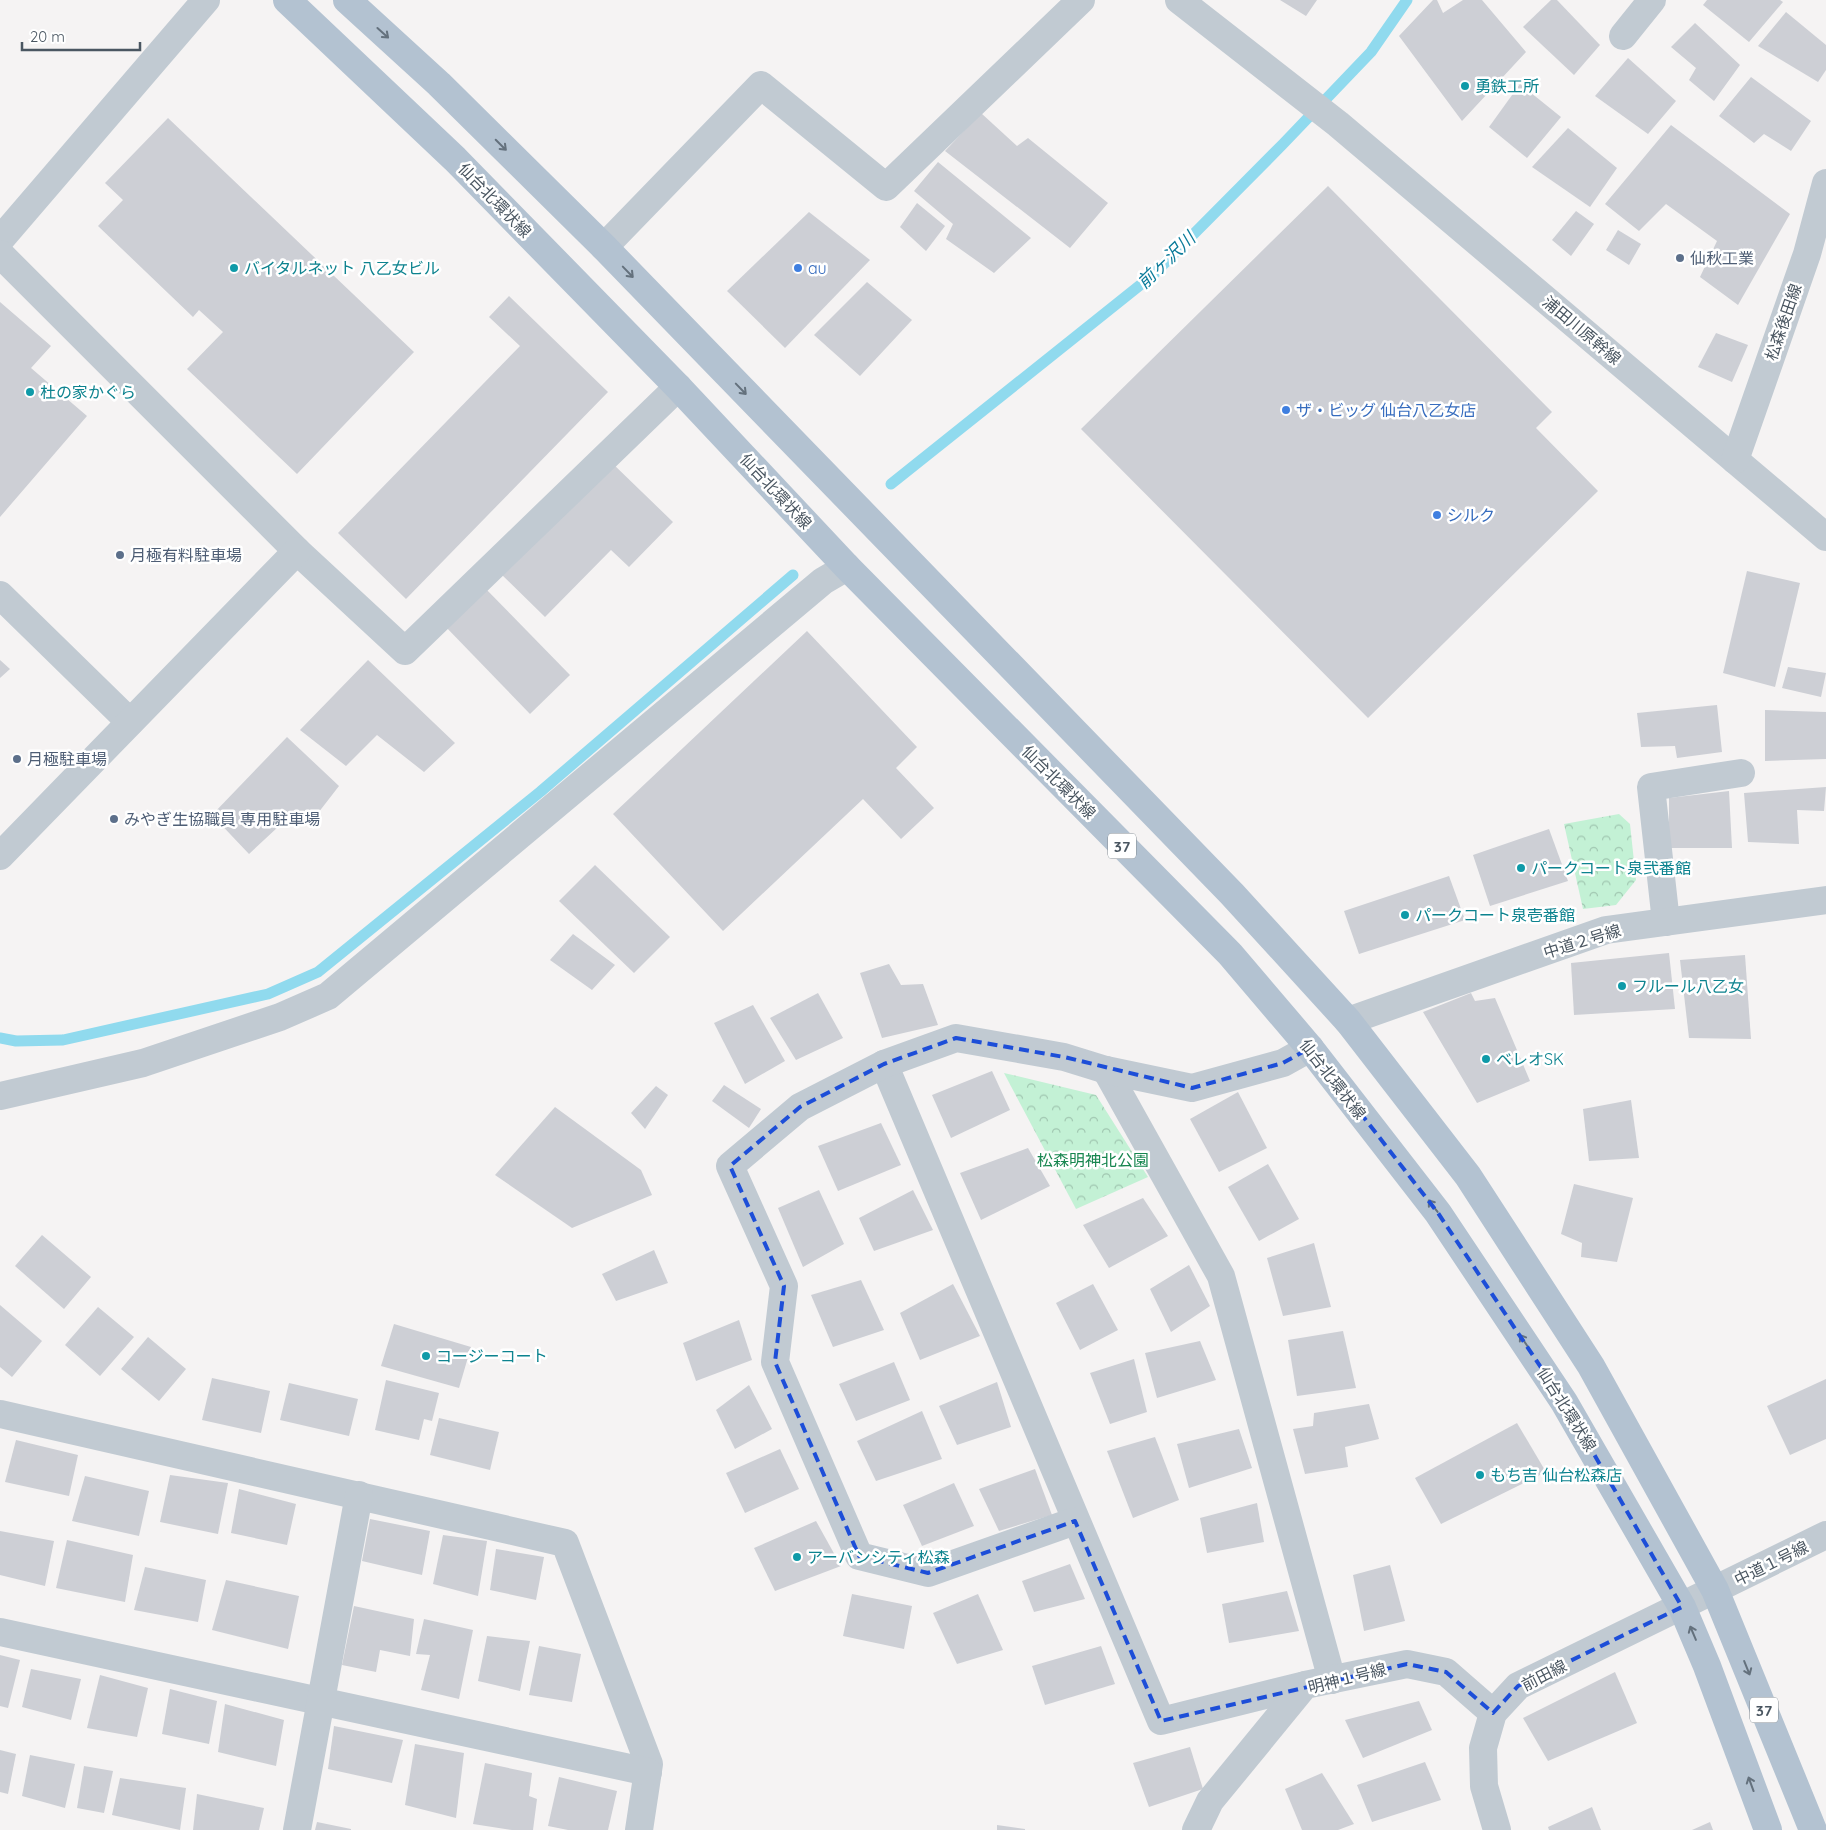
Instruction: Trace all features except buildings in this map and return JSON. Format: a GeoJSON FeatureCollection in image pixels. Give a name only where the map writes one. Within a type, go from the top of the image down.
{"type":"FeatureCollection","features":[{"type":"Feature","properties":{"kind":"main road","name":"仙台北環状線"},"geometry":{"type":"LineString","coordinates":[[287,0],[455,159],[678,387],[847,566],[1230,954],[1310,1048],[1438,1212],[1564,1402],[1682,1607],[1707,1666],[1768,1830]]}},
{"type":"Feature","properties":{"kind":"main road","name":"37"},"geometry":{"type":"LineString","coordinates":[[347,0],[439,84],[604,247],[1232,894],[1348,1021],[1468,1176],[1591,1366],[1715,1590],[1813,1830]]}},
{"type":"Feature","properties":{"kind":"street"},"geometry":{"type":"LineString","coordinates":[[0,240],[206,0]]}},
{"type":"Feature","properties":{"kind":"street"},"geometry":{"type":"LineString","coordinates":[[604,247],[761,85],[886,188],[1080,0]]}},
{"type":"Feature","properties":{"kind":"street","name":"浦田川原幹線"},"geometry":{"type":"LineString","coordinates":[[1179,0],[1338,124],[1826,537]]}},
{"type":"Feature","properties":{"kind":"street"},"geometry":{"type":"LineString","coordinates":[[1624,36],[1652,0]]}},
{"type":"Feature","properties":{"kind":"street","name":"松森後田線"},"geometry":{"type":"LineString","coordinates":[[1735,460],[1807,254],[1826,183]]}},
{"type":"Feature","properties":{"kind":"street"},"geometry":{"type":"LineString","coordinates":[[0,254],[297,551],[405,651],[678,387]]}},
{"type":"Feature","properties":{"kind":"street"},"geometry":{"type":"LineString","coordinates":[[0,856],[297,551]]}},
{"type":"Feature","properties":{"kind":"street"},"geometry":{"type":"LineString","coordinates":[[0,1096],[142,1063],[280,1017],[328,996],[823,581],[847,566]]}},
{"type":"Feature","properties":{"kind":"street"},"geometry":{"type":"LineString","coordinates":[[0,596],[130,722]]}},
{"type":"Feature","properties":{"kind":"street"},"geometry":{"type":"LineString","coordinates":[[1666,922],[1652,787],[1741,773]]}},
{"type":"Feature","properties":{"kind":"street","name":"中道２号線"},"geometry":{"type":"LineString","coordinates":[[1348,1021],[1606,930],[1826,900]]}},
{"type":"Feature","properties":{"kind":"street"},"geometry":{"type":"LineString","coordinates":[[1075,1521],[928,1572],[859,1556],[775,1362],[784,1286],[730,1166],[800,1108],[884,1064],[956,1038],[1064,1058],[1106,1070],[1192,1088],[1283,1063],[1310,1048]]}},
{"type":"Feature","properties":{"kind":"street"},"geometry":{"type":"LineString","coordinates":[[884,1064],[1075,1521],[1161,1721],[1305,1685]]}},
{"type":"Feature","properties":{"kind":"street"},"geometry":{"type":"LineString","coordinates":[[1106,1070],[1221,1276],[1332,1680]]}},
{"type":"Feature","properties":{"kind":"street"},"geometry":{"type":"LineString","coordinates":[[2,1422],[359,1496],[566,1543],[649,1764],[639,1830]]}},
{"type":"Feature","properties":{"kind":"street"},"geometry":{"type":"LineString","coordinates":[[297,1830],[359,1496]]}},
{"type":"Feature","properties":{"kind":"street","name":"中道１号線"},"geometry":{"type":"LineString","coordinates":[[1682,1607],[1826,1536]]}},
{"type":"Feature","properties":{"kind":"street","name":"前田線"},"geometry":{"type":"LineString","coordinates":[[1497,1830],[1484,1786],[1483,1748],[1494,1713],[1518,1686],[1682,1607]]}},
{"type":"Feature","properties":{"kind":"street"},"geometry":{"type":"LineString","coordinates":[[0,1632],[648,1772]]}},
{"type":"Feature","properties":{"kind":"street","name":"明神１号線"},"geometry":{"type":"LineString","coordinates":[[1196,1830],[1210,1800],[1305,1685],[1407,1664],[1446,1672],[1494,1713]]}},
{"type":"Feature","properties":{"kind":"highlighted area"},"geometry":{"type":"Polygon","coordinates":[[[956,1038],[1064,1057],[1192,1088],[1283,1063],[1310,1048],[1438,1213],[1564,1402],[1682,1607],[1518,1686],[1493,1713],[1446,1672],[1407,1664],[1161,1721],[1075,1521],[928,1573],[859,1556],[775,1362],[784,1286],[730,1166],[800,1107],[884,1064],[956,1038]]]}},
{"type":"Feature","properties":{"kind":"green space"},"geometry":{"type":"Polygon","coordinates":[[[1619,814],[1630,824],[1636,880],[1616,905],[1583,909],[1564,824],[1619,814]]]}},
{"type":"Feature","properties":{"kind":"green space","name":"松森明神北公園"},"geometry":{"type":"Polygon","coordinates":[[[1004,1073],[1096,1095],[1148,1177],[1076,1209],[1004,1073]]]}},
{"type":"Feature","properties":{"kind":"waterway","name":"前ヶ沢川"},"geometry":{"type":"LineString","coordinates":[[891,484],[1154,274],[1371,52],[1407,0]]}},
{"type":"Feature","properties":{"kind":"waterway"},"geometry":{"type":"LineString","coordinates":[[0,1038],[16,1041],[63,1040],[268,994],[318,972],[540,792],[793,575]]}},
{"type":"Feature","properties":{"kind":"place","name":"勇鉄工所"},"geometry":{"type":"Point","coordinates":[1465,86]}},
{"type":"Feature","properties":{"kind":"place","name":"仙秋工業"},"geometry":{"type":"Point","coordinates":[1680,258]}},
{"type":"Feature","properties":{"kind":"place","name":"バイタルネット 八乙女ビル"},"geometry":{"type":"Point","coordinates":[234,268]}},
{"type":"Feature","properties":{"kind":"place","name":"au"},"geometry":{"type":"Point","coordinates":[798,268]}},
{"type":"Feature","properties":{"kind":"place","name":"杜の家かぐら"},"geometry":{"type":"Point","coordinates":[30,392]}},
{"type":"Feature","properties":{"kind":"place","name":"ザ・ビッグ 仙台八乙女店"},"geometry":{"type":"Point","coordinates":[1286,410]}},
{"type":"Feature","properties":{"kind":"place","name":"シルク"},"geometry":{"type":"Point","coordinates":[1437,515]}},
{"type":"Feature","properties":{"kind":"place","name":"月極有料駐車場"},"geometry":{"type":"Point","coordinates":[120,555]}},
{"type":"Feature","properties":{"kind":"place","name":"月極駐車場"},"geometry":{"type":"Point","coordinates":[17,759]}},
{"type":"Feature","properties":{"kind":"place","name":"みやぎ生協職員 専用駐車場"},"geometry":{"type":"Point","coordinates":[114,819]}},
{"type":"Feature","properties":{"kind":"place","name":"パークコート泉弐番館"},"geometry":{"type":"Point","coordinates":[1521,868]}},
{"type":"Feature","properties":{"kind":"place","name":"パークコート泉壱番館"},"geometry":{"type":"Point","coordinates":[1405,915]}},
{"type":"Feature","properties":{"kind":"place","name":"フルール八乙女"},"geometry":{"type":"Point","coordinates":[1622,986]}},
{"type":"Feature","properties":{"kind":"place","name":"ベレオSK"},"geometry":{"type":"Point","coordinates":[1486,1059]}},
{"type":"Feature","properties":{"kind":"place","name":"コージーコート"},"geometry":{"type":"Point","coordinates":[426,1356]}},
{"type":"Feature","properties":{"kind":"place","name":"もち吉 仙台松森店"},"geometry":{"type":"Point","coordinates":[1480,1475]}},
{"type":"Feature","properties":{"kind":"place","name":"アーバンシティ松森"},"geometry":{"type":"Point","coordinates":[797,1557]}}]}
